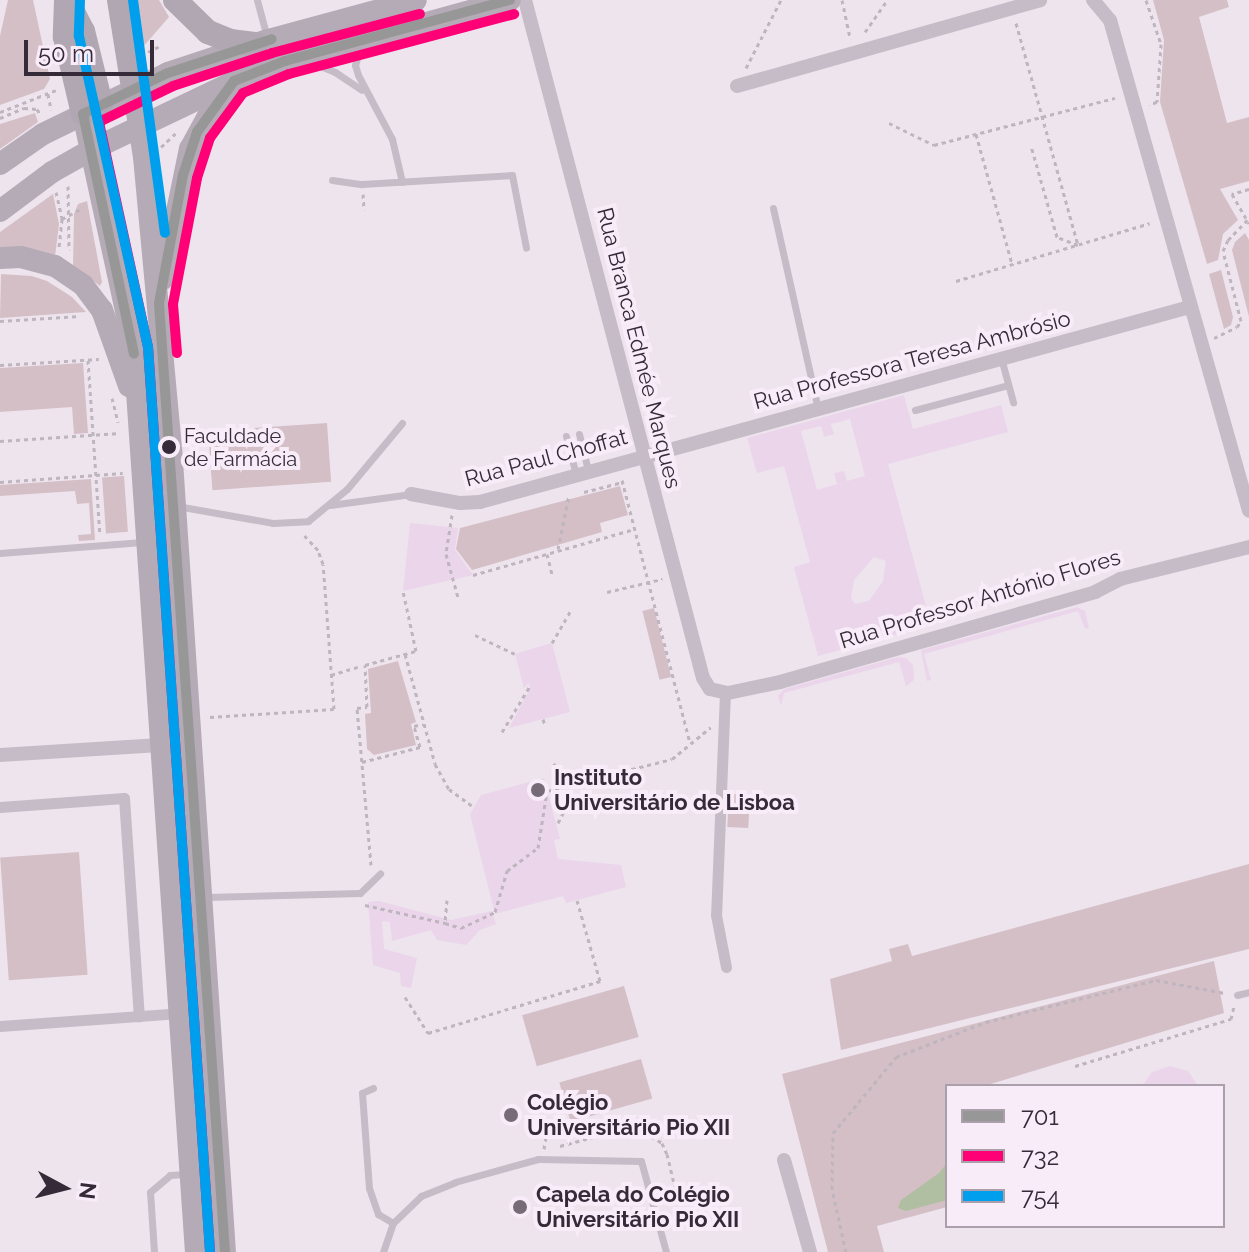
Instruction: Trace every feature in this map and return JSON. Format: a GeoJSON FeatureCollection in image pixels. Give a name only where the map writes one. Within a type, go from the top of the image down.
{"type":"FeatureCollection","features":[{"type":"Feature","properties":{"kind":"highway"},"geometry":{"type":"LineString","coordinates":[[66,0],[65,37],[92,109]]}},
{"type":"Feature","properties":{"kind":"highway"},"geometry":{"type":"LineString","coordinates":[[119,0],[133,87]]}},
{"type":"Feature","properties":{"kind":"highway"},"geometry":{"type":"LineString","coordinates":[[175,0],[208,32],[230,41],[262,42]]}},
{"type":"Feature","properties":{"kind":"main road"},"geometry":{"type":"LineString","coordinates":[[0,211],[52,172],[91,150],[234,81],[285,61],[510,0]]}},
{"type":"Feature","properties":{"kind":"main road"},"geometry":{"type":"LineString","coordinates":[[0,164],[43,134],[133,87],[262,42],[402,2]]}},
{"type":"Feature","properties":{"kind":"main road"},"geometry":{"type":"LineString","coordinates":[[159,303],[190,149],[213,107],[234,81]]}},
{"type":"Feature","properties":{"kind":"main road"},"geometry":{"type":"LineString","coordinates":[[133,87],[159,303],[175,505],[225,1252]]}},
{"type":"Feature","properties":{"kind":"main road"},"geometry":{"type":"LineString","coordinates":[[92,109],[121,126],[139,126]]}},
{"type":"Feature","properties":{"kind":"main road"},"geometry":{"type":"LineString","coordinates":[[92,109],[91,150],[126,301],[139,413],[196,1252]]}},
{"type":"Feature","properties":{"kind":"main road"},"geometry":{"type":"LineString","coordinates":[[0,258],[21,257],[43,262],[83,285],[102,310],[139,413]]}},
{"type":"Feature","properties":{"kind":"street","name":"Rua Branca Edmée Marques"},"geometry":{"type":"LineString","coordinates":[[525,0],[704,683],[712,690],[725,693]]}},
{"type":"Feature","properties":{"kind":"street"},"geometry":{"type":"LineString","coordinates":[[737,86],[1040,0]]}},
{"type":"Feature","properties":{"kind":"street"},"geometry":{"type":"LineString","coordinates":[[1093,0],[1110,20],[1249,511]]}},
{"type":"Feature","properties":{"kind":"street","name":"Rua Professora Teresa Ambrósio"},"geometry":{"type":"LineString","coordinates":[[646,454],[1190,307]]}},
{"type":"Feature","properties":{"kind":"street","name":"Rua Paul Choffat"},"geometry":{"type":"LineString","coordinates":[[411,494],[454,503],[480,502],[646,454]]}},
{"type":"Feature","properties":{"kind":"street","name":"Rua Professor António Flores"},"geometry":{"type":"LineString","coordinates":[[725,693],[780,682],[1095,592],[1120,579],[1249,547]]}},
{"type":"Feature","properties":{"kind":"street"},"geometry":{"type":"LineString","coordinates":[[725,693],[716,915],[726,967]]}},
{"type":"Feature","properties":{"kind":"street"},"geometry":{"type":"LineString","coordinates":[[0,755],[160,745]]}},
{"type":"Feature","properties":{"kind":"street"},"geometry":{"type":"LineString","coordinates":[[0,807],[124,798],[139,1016]]}},
{"type":"Feature","properties":{"kind":"street"},"geometry":{"type":"LineString","coordinates":[[0,1026],[180,1013]]}},
{"type":"Feature","properties":{"kind":"street"},"geometry":{"type":"LineString","coordinates":[[784,1160],[810,1252]]}},
{"type":"Feature","properties":{"kind":"lane"},"geometry":{"type":"LineString","coordinates":[[257,0],[262,42]]}},
{"type":"Feature","properties":{"kind":"lane"},"geometry":{"type":"LineString","coordinates":[[364,40],[355,65],[364,91],[392,139],[402,182]]}},
{"type":"Feature","properties":{"kind":"lane"},"geometry":{"type":"LineString","coordinates":[[285,61],[322,66],[364,91]]}},
{"type":"Feature","properties":{"kind":"lane"},"geometry":{"type":"LineString","coordinates":[[332,180],[362,184],[512,175],[526,248]]}},
{"type":"Feature","properties":{"kind":"lane"},"geometry":{"type":"LineString","coordinates":[[773,208],[818,409]]}},
{"type":"Feature","properties":{"kind":"lane"},"geometry":{"type":"LineString","coordinates":[[1001,358],[1013,402]]}},
{"type":"Feature","properties":{"kind":"lane"},"geometry":{"type":"LineString","coordinates":[[915,410],[1008,385]]}},
{"type":"Feature","properties":{"kind":"lane"},"geometry":{"type":"LineString","coordinates":[[175,505],[293,524],[308,521],[352,484],[402,423]]}},
{"type":"Feature","properties":{"kind":"lane"},"geometry":{"type":"LineString","coordinates":[[579,434],[582,473]]}},
{"type":"Feature","properties":{"kind":"lane"},"geometry":{"type":"LineString","coordinates":[[566,436],[582,473]]}},
{"type":"Feature","properties":{"kind":"lane"},"geometry":{"type":"LineString","coordinates":[[328,505],[411,494]]}},
{"type":"Feature","properties":{"kind":"lane"},"geometry":{"type":"LineString","coordinates":[[0,553],[149,542]]}},
{"type":"Feature","properties":{"kind":"lane"},"geometry":{"type":"LineString","coordinates":[[202,897],[360,893],[380,874]]}},
{"type":"Feature","properties":{"kind":"lane"},"geometry":{"type":"LineString","coordinates":[[1237,995],[1249,992]]}},
{"type":"Feature","properties":{"kind":"lane"},"geometry":{"type":"LineString","coordinates":[[373,1088],[362,1093],[369,1188],[378,1214],[393,1223]]}},
{"type":"Feature","properties":{"kind":"lane"},"geometry":{"type":"LineString","coordinates":[[383,1252],[393,1223],[410,1204],[433,1190],[538,1159],[641,1161],[666,1252]]}},
{"type":"Feature","properties":{"kind":"lane"},"geometry":{"type":"LineString","coordinates":[[154,1252],[150,1192],[170,1175],[191,1173]]}},
{"type":"Feature","properties":{"kind":"path"},"geometry":{"type":"LineString","coordinates":[[737,86],[781,0]]}},
{"type":"Feature","properties":{"kind":"path"},"geometry":{"type":"LineString","coordinates":[[842,0],[854,53]]}},
{"type":"Feature","properties":{"kind":"path"},"geometry":{"type":"LineString","coordinates":[[854,53],[887,0]]}},
{"type":"Feature","properties":{"kind":"path"},"geometry":{"type":"LineString","coordinates":[[889,123],[934,145],[1042,117],[1133,101],[1157,102],[1161,44],[1146,0]]}},
{"type":"Feature","properties":{"kind":"path"},"geometry":{"type":"LineString","coordinates":[[1012,8],[1078,245]]}},
{"type":"Feature","properties":{"kind":"path"},"geometry":{"type":"LineString","coordinates":[[145,53],[160,46]]}},
{"type":"Feature","properties":{"kind":"path"},"geometry":{"type":"LineString","coordinates":[[0,112],[48,94],[52,114]]}},
{"type":"Feature","properties":{"kind":"path"},"geometry":{"type":"LineString","coordinates":[[160,148],[184,125]]}},
{"type":"Feature","properties":{"kind":"path"},"geometry":{"type":"LineString","coordinates":[[976,134],[1012,264]]}},
{"type":"Feature","properties":{"kind":"path"},"geometry":{"type":"LineString","coordinates":[[1031,146],[1057,237],[1078,245]]}},
{"type":"Feature","properties":{"kind":"path"},"geometry":{"type":"LineString","coordinates":[[68,184],[71,214],[69,262]]}},
{"type":"Feature","properties":{"kind":"path"},"geometry":{"type":"LineString","coordinates":[[1200,343],[1230,332],[1241,321],[1223,251],[1228,240],[1248,222],[1232,194],[1249,189]]}},
{"type":"Feature","properties":{"kind":"path"},"geometry":{"type":"LineString","coordinates":[[956,281],[1165,219]]}},
{"type":"Feature","properties":{"kind":"path"},"geometry":{"type":"LineString","coordinates":[[0,321],[90,315]]}},
{"type":"Feature","properties":{"kind":"path"},"geometry":{"type":"LineString","coordinates":[[0,365],[102,358]]}},
{"type":"Feature","properties":{"kind":"path"},"geometry":{"type":"LineString","coordinates":[[88,360],[100,538]]}},
{"type":"Feature","properties":{"kind":"path"},"geometry":{"type":"LineString","coordinates":[[110,388],[122,447]]}},
{"type":"Feature","properties":{"kind":"path"},"geometry":{"type":"LineString","coordinates":[[0,441],[121,433]]}},
{"type":"Feature","properties":{"kind":"path"},"geometry":{"type":"LineString","coordinates":[[0,482],[123,474],[122,460]]}},
{"type":"Feature","properties":{"kind":"path"},"geometry":{"type":"LineString","coordinates":[[618,462],[690,743]]}},
{"type":"Feature","properties":{"kind":"path"},"geometry":{"type":"LineString","coordinates":[[557,551],[566,496],[623,482]]}},
{"type":"Feature","properties":{"kind":"path"},"geometry":{"type":"LineString","coordinates":[[454,503],[446,554],[458,597]]}},
{"type":"Feature","properties":{"kind":"path"},"geometry":{"type":"LineString","coordinates":[[206,717],[334,709],[322,559],[293,524]]}},
{"type":"Feature","properties":{"kind":"path"},"geometry":{"type":"LineString","coordinates":[[473,575],[635,529]]}},
{"type":"Feature","properties":{"kind":"path"},"geometry":{"type":"LineString","coordinates":[[547,554],[552,574]]}},
{"type":"Feature","properties":{"kind":"path"},"geometry":{"type":"LineString","coordinates":[[607,592],[676,575]]}},
{"type":"Feature","properties":{"kind":"path"},"geometry":{"type":"LineString","coordinates":[[367,817],[357,708],[367,707],[365,665],[416,651],[403,591]]}},
{"type":"Feature","properties":{"kind":"path"},"geometry":{"type":"LineString","coordinates":[[552,643],[572,609]]}},
{"type":"Feature","properties":{"kind":"path"},"geometry":{"type":"LineString","coordinates":[[475,635],[515,654]]}},
{"type":"Feature","properties":{"kind":"path"},"geometry":{"type":"LineString","coordinates":[[405,654],[435,764],[449,789],[474,807]]}},
{"type":"Feature","properties":{"kind":"path"},"geometry":{"type":"LineString","coordinates":[[331,675],[358,667]]}},
{"type":"Feature","properties":{"kind":"path"},"geometry":{"type":"LineString","coordinates":[[502,732],[530,686]]}},
{"type":"Feature","properties":{"kind":"path"},"geometry":{"type":"LineString","coordinates":[[624,771],[672,759],[723,718]]}},
{"type":"Feature","properties":{"kind":"path"},"geometry":{"type":"LineString","coordinates":[[543,719],[545,725]]}},
{"type":"Feature","properties":{"kind":"path"},"geometry":{"type":"LineString","coordinates":[[362,762],[420,747],[414,726],[423,724]]}},
{"type":"Feature","properties":{"kind":"path"},"geometry":{"type":"LineString","coordinates":[[554,763],[560,788]]}},
{"type":"Feature","properties":{"kind":"path"},"geometry":{"type":"LineString","coordinates":[[447,900],[445,923],[461,928],[495,912],[507,871],[538,848],[547,791],[611,774]]}},
{"type":"Feature","properties":{"kind":"path"},"geometry":{"type":"LineString","coordinates":[[558,823],[572,795]]}},
{"type":"Feature","properties":{"kind":"path"},"geometry":{"type":"LineString","coordinates":[[405,997],[428,1033],[600,981],[577,900]]}},
{"type":"Feature","properties":{"kind":"path"},"geometry":{"type":"LineString","coordinates":[[846,1252],[832,1189],[833,1133],[896,1057],[986,1022],[1156,980],[1237,995],[1231,1019],[1075,1066]]}},
{"type":"Feature","properties":{"kind":"path"},"geometry":{"type":"LineString","coordinates":[[544,1151],[546,1137]]}},
{"type":"Feature","properties":{"kind":"shaded area"},"geometry":{"type":"Polygon","coordinates":[[[8,0],[33,0],[50,79],[44,89],[0,105],[0,36],[8,0]]]}},
{"type":"Feature","properties":{"kind":"shaded area"},"geometry":{"type":"Polygon","coordinates":[[[134,0],[159,0],[169,17],[142,48],[134,0]]]}},
{"type":"Feature","properties":{"kind":"shaded area"},"geometry":{"type":"Polygon","coordinates":[[[1153,0],[1227,0],[1229,7],[1199,17],[1227,123],[1249,117],[1249,181],[1220,189],[1238,220],[1223,234],[1218,260],[1207,264],[1160,102],[1164,40],[1153,0]]]}},
{"type":"Feature","properties":{"kind":"shaded area"},"geometry":{"type":"Polygon","coordinates":[[[35,113],[38,122],[0,149],[0,124],[35,113]]]}},
{"type":"Feature","properties":{"kind":"shaded area"},"geometry":{"type":"Polygon","coordinates":[[[53,194],[59,224],[55,257],[28,248],[0,247],[0,232],[53,194]]]}},
{"type":"Feature","properties":{"kind":"shaded area"},"geometry":{"type":"Polygon","coordinates":[[[87,201],[102,282],[100,286],[73,266],[74,214],[78,204],[87,201]]]}},
{"type":"Feature","properties":{"kind":"shaded area"},"geometry":{"type":"Polygon","coordinates":[[[1245,233],[1249,240],[1249,317],[1232,250],[1235,242],[1245,233]]]}},
{"type":"Feature","properties":{"kind":"shaded area"},"geometry":{"type":"Polygon","coordinates":[[[1221,270],[1233,317],[1231,325],[1224,329],[1209,274],[1221,270]]]}},
{"type":"Feature","properties":{"kind":"shaded area"},"geometry":{"type":"Polygon","coordinates":[[[1,274],[32,276],[47,281],[72,297],[86,312],[0,318],[1,274]]]}},
{"type":"Feature","properties":{"kind":"shaded area"},"geometry":{"type":"Polygon","coordinates":[[[83,363],[88,433],[74,434],[72,407],[0,412],[0,368],[83,363]]]}},
{"type":"Feature","properties":{"kind":"shaded area"},"geometry":{"type":"Polygon","coordinates":[[[904,395],[913,429],[1001,405],[1008,432],[888,464],[931,625],[818,656],[794,567],[810,562],[784,466],[757,473],[747,438],[904,395]],[[850,419],[831,424],[834,434],[824,437],[821,426],[801,431],[817,490],[837,484],[834,473],[844,471],[847,481],[865,476],[850,419]],[[874,557],[854,580],[851,598],[855,604],[869,601],[883,581],[886,561],[874,557]]]}},
{"type":"Feature","properties":{"kind":"shaded area"},"geometry":{"type":"Polygon","coordinates":[[[327,423],[331,482],[212,490],[208,431],[327,423]]]}},
{"type":"Feature","properties":{"kind":"shaded area"},"geometry":{"type":"Polygon","coordinates":[[[124,476],[128,532],[106,533],[102,478],[124,476]]]}},
{"type":"Feature","properties":{"kind":"shaded area"},"geometry":{"type":"Polygon","coordinates":[[[91,479],[95,540],[79,541],[78,535],[91,534],[89,503],[77,504],[75,491],[0,496],[0,485],[91,479]]]}},
{"type":"Feature","properties":{"kind":"shaded area"},"geometry":{"type":"Polygon","coordinates":[[[620,486],[628,515],[600,523],[602,532],[472,570],[456,549],[460,528],[620,486]]]}},
{"type":"Feature","properties":{"kind":"shaded area"},"geometry":{"type":"Polygon","coordinates":[[[410,523],[458,528],[455,550],[473,575],[403,591],[410,523]]]}},
{"type":"Feature","properties":{"kind":"shaded area"},"geometry":{"type":"Polygon","coordinates":[[[1077,607],[1085,611],[1089,628],[1085,629],[1078,611],[924,654],[931,680],[927,681],[921,650],[1077,607]]]}},
{"type":"Feature","properties":{"kind":"shaded area"},"geometry":{"type":"Polygon","coordinates":[[[654,608],[671,677],[660,680],[642,611],[654,608]]]}},
{"type":"Feature","properties":{"kind":"shaded area"},"geometry":{"type":"Polygon","coordinates":[[[552,643],[570,712],[509,728],[530,689],[529,683],[524,688],[515,654],[552,643]]]}},
{"type":"Feature","properties":{"kind":"shaded area"},"geometry":{"type":"Polygon","coordinates":[[[898,657],[906,658],[913,665],[914,680],[906,686],[899,662],[784,693],[781,706],[778,696],[784,689],[898,657]]]}},
{"type":"Feature","properties":{"kind":"shaded area"},"geometry":{"type":"Polygon","coordinates":[[[398,661],[416,722],[411,724],[416,745],[374,755],[367,749],[365,714],[371,713],[368,669],[398,661]]]}},
{"type":"Feature","properties":{"kind":"shaded area"},"geometry":{"type":"Polygon","coordinates":[[[544,778],[560,839],[554,840],[558,859],[621,865],[626,887],[566,903],[563,896],[495,914],[470,814],[481,795],[544,778]]]}},
{"type":"Feature","properties":{"kind":"shaded area"},"geometry":{"type":"Polygon","coordinates":[[[729,794],[750,795],[748,828],[727,827],[729,794]]]}},
{"type":"Feature","properties":{"kind":"shaded area"},"geometry":{"type":"Polygon","coordinates":[[[79,852],[88,975],[9,980],[0,858],[79,852]]]}},
{"type":"Feature","properties":{"kind":"shaded area"},"geometry":{"type":"Polygon","coordinates":[[[1249,864],[1249,949],[841,1050],[830,979],[892,961],[889,949],[908,944],[912,956],[1249,864]]]}},
{"type":"Feature","properties":{"kind":"shaded area"},"geometry":{"type":"Polygon","coordinates":[[[379,901],[451,920],[492,911],[496,924],[480,930],[466,945],[437,940],[431,930],[392,941],[390,922],[382,921],[384,949],[417,958],[411,988],[401,986],[400,973],[373,965],[368,902],[379,901]]]}},
{"type":"Feature","properties":{"kind":"shaded area"},"geometry":{"type":"Polygon","coordinates":[[[1214,961],[1224,1013],[991,1084],[945,1084],[945,1208],[877,1226],[884,1252],[828,1252],[782,1074],[1214,961]]]}},
{"type":"Feature","properties":{"kind":"shaded area"},"geometry":{"type":"Polygon","coordinates":[[[624,986],[639,1037],[537,1066],[522,1015],[624,986]]]}},
{"type":"Feature","properties":{"kind":"shaded area"},"geometry":{"type":"Polygon","coordinates":[[[641,1059],[652,1098],[571,1122],[559,1082],[641,1059]]]}},
{"type":"Feature","properties":{"kind":"shaded area"},"geometry":{"type":"Polygon","coordinates":[[[1170,1066],[1188,1071],[1197,1084],[1143,1084],[1152,1072],[1170,1066]]]}},
{"type":"Feature","properties":{"kind":"shaded area"},"geometry":{"type":"Polygon","coordinates":[[[945,1166],[945,1201],[906,1211],[898,1208],[901,1200],[945,1166]]]}},
{"type":"Feature","properties":{"kind":"transit line","name":"754"},"geometry":{"type":"LineString","coordinates":[[80,0],[79,36],[148,347],[210,1251]]}},
{"type":"Feature","properties":{"kind":"transit line","name":"754"},"geometry":{"type":"LineString","coordinates":[[133,0],[165,233]]}},
{"type":"Feature","properties":{"kind":"transit line","name":"701"},"geometry":{"type":"LineString","coordinates":[[225,1252],[159,303],[183,175],[197,132],[234,81],[285,61],[510,0]]}},
{"type":"Feature","properties":{"kind":"transit line","name":"732"},"geometry":{"type":"LineString","coordinates":[[210,1251],[148,347],[99,122],[173,86],[272,53],[420,14]]}},
{"type":"Feature","properties":{"kind":"transit line","name":"732"},"geometry":{"type":"LineString","coordinates":[[177,353],[173,304],[197,178],[210,138],[243,93],[289,74],[514,14]]}},
{"type":"Feature","properties":{"kind":"transit line","name":"701"},"geometry":{"type":"LineString","coordinates":[[83,114],[168,73],[272,39]]}},
{"type":"Feature","properties":{"kind":"transit line","name":"701"},"geometry":{"type":"LineString","coordinates":[[83,114],[134,354]]}},
{"type":"Feature","properties":{"kind":"place","name":"Faculdade de Farmácia"},"geometry":{"type":"Point","coordinates":[169,447]}},
{"type":"Feature","properties":{"kind":"place","name":"Instituto Universitário de Lisboa"},"geometry":{"type":"Point","coordinates":[538,790]}},
{"type":"Feature","properties":{"kind":"place","name":"Colégio Universitário Pio XII"},"geometry":{"type":"Point","coordinates":[511,1115]}},
{"type":"Feature","properties":{"kind":"place","name":"Capela do Colégio Universitário Pio XII"},"geometry":{"type":"Point","coordinates":[520,1207]}}]}
